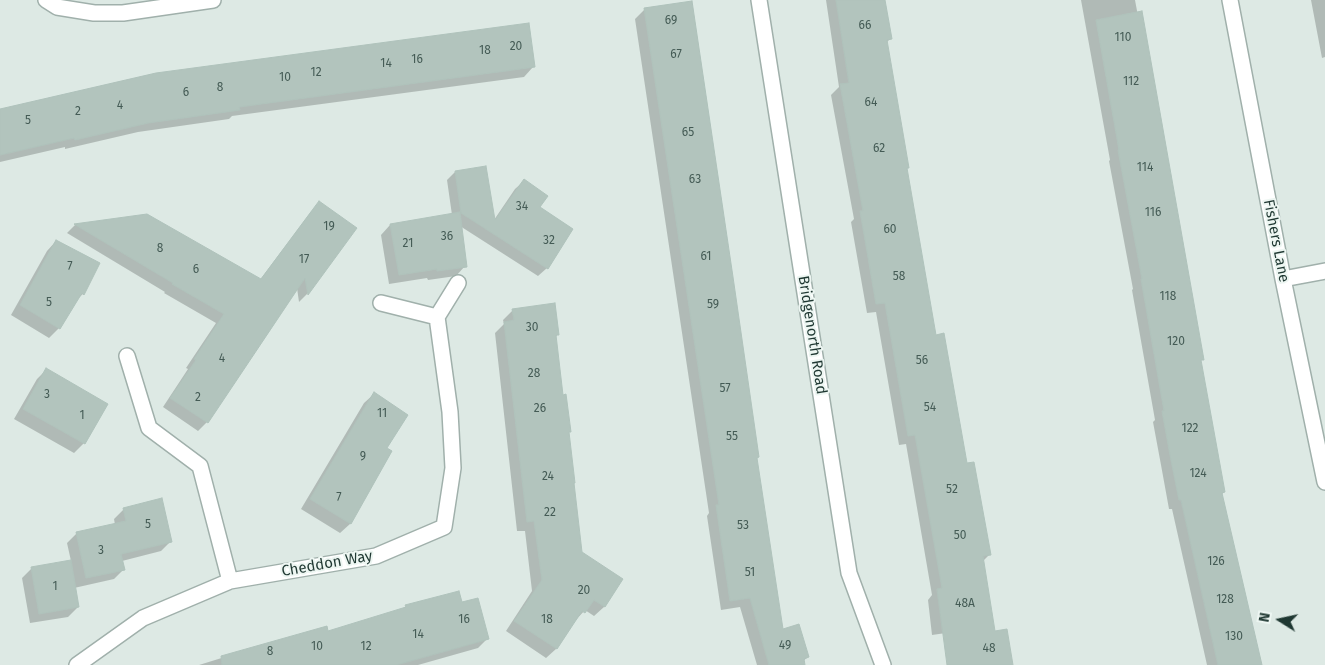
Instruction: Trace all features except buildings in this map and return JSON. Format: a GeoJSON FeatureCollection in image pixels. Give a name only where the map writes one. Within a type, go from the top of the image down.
{"type":"FeatureCollection","features":[{"type":"Feature","properties":{"kind":"street"},"geometry":{"type":"LineString","coordinates":[[46,0],[57,7],[94,13],[123,14],[213,0]]}},
{"type":"Feature","properties":{"kind":"street","name":"Bridgenorth Road"},"geometry":{"type":"LineString","coordinates":[[759,0],[849,573],[883,665]]}},
{"type":"Feature","properties":{"kind":"street","name":"Fishers Lane"},"geometry":{"type":"LineString","coordinates":[[1230,0],[1283,279],[1325,482]]}},
{"type":"Feature","properties":{"kind":"street"},"geometry":{"type":"LineString","coordinates":[[1283,279],[1325,271]]}},
{"type":"Feature","properties":{"kind":"street"},"geometry":{"type":"LineString","coordinates":[[381,302],[437,317],[458,283]]}},
{"type":"Feature","properties":{"kind":"street","name":"Cheddon Way"},"geometry":{"type":"LineString","coordinates":[[77,665],[143,618],[230,581],[376,556],[444,526],[453,468],[450,412],[437,317]]}},
{"type":"Feature","properties":{"kind":"street"},"geometry":{"type":"LineString","coordinates":[[127,356],[149,428],[200,466],[230,581]]}}]}
